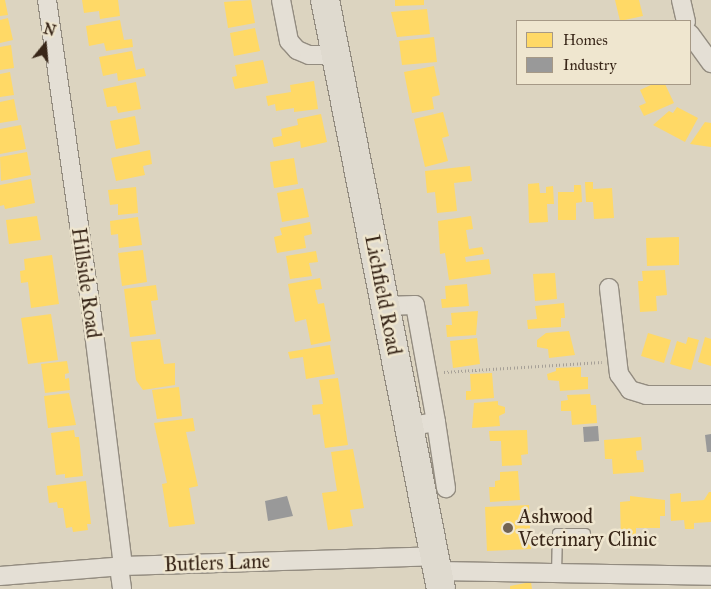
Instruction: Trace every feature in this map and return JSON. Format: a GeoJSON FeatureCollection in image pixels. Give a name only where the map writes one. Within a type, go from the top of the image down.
{"type":"FeatureCollection","features":[{"type":"Feature","properties":{"kind":"main road","name":"Lichfield Road"},"geometry":{"type":"LineString","coordinates":[[325,0],[385,306],[423,424],[438,572]]}},
{"type":"Feature","properties":{"kind":"street","name":"Hillside Road"},"geometry":{"type":"LineString","coordinates":[[47,0],[92,317],[121,566],[122,589]]}},
{"type":"Feature","properties":{"kind":"street"},"geometry":{"type":"LineString","coordinates":[[281,0],[290,41],[297,50],[309,55],[336,55]]}},
{"type":"Feature","properties":{"kind":"street"},"geometry":{"type":"LineString","coordinates":[[681,0],[686,20]]}},
{"type":"Feature","properties":{"kind":"street"},"geometry":{"type":"LineString","coordinates":[[691,35],[711,63]]}},
{"type":"Feature","properties":{"kind":"street"},"geometry":{"type":"LineString","coordinates":[[609,288],[619,374],[630,390],[646,395],[711,395]]}},
{"type":"Feature","properties":{"kind":"street"},"geometry":{"type":"LineString","coordinates":[[385,306],[415,305],[427,373],[423,424],[446,488]]}},
{"type":"Feature","properties":{"kind":"street","name":"Butlers Lane"},"geometry":{"type":"LineString","coordinates":[[0,576],[121,566],[711,576]]}},
{"type":"Feature","properties":{"kind":"lane"},"geometry":{"type":"LineString","coordinates":[[556,573],[557,533],[585,533]]}},
{"type":"Feature","properties":{"kind":"path"},"geometry":{"type":"LineString","coordinates":[[427,373],[618,361]]}},
{"type":"Feature","properties":{"kind":"building: Homes"},"geometry":{"type":"Polygon","coordinates":[[[0,0],[5,0],[8,15],[0,16],[0,0]]]}},
{"type":"Feature","properties":{"kind":"building: Homes"},"geometry":{"type":"Polygon","coordinates":[[[82,0],[118,0],[120,16],[100,19],[99,11],[84,13],[82,0]]]}},
{"type":"Feature","properties":{"kind":"building: Homes"},"geometry":{"type":"Polygon","coordinates":[[[251,0],[255,23],[228,28],[224,2],[251,0]]]}},
{"type":"Feature","properties":{"kind":"building: Homes"},"geometry":{"type":"Polygon","coordinates":[[[395,0],[424,0],[424,5],[395,6],[395,0]]]}},
{"type":"Feature","properties":{"kind":"building: Homes"},"geometry":{"type":"Polygon","coordinates":[[[615,0],[639,0],[643,16],[620,20],[615,0]]]}},
{"type":"Feature","properties":{"kind":"building: Homes"},"geometry":{"type":"Polygon","coordinates":[[[427,9],[430,34],[397,37],[391,12],[427,9]]]}},
{"type":"Feature","properties":{"kind":"building: Homes"},"geometry":{"type":"Polygon","coordinates":[[[8,18],[13,40],[0,43],[0,20],[8,18]]]}},
{"type":"Feature","properties":{"kind":"building: Homes"},"geometry":{"type":"Polygon","coordinates":[[[120,20],[124,40],[132,39],[133,47],[106,51],[104,43],[89,46],[86,26],[120,20]]]}},
{"type":"Feature","properties":{"kind":"building: Homes"},"geometry":{"type":"Polygon","coordinates":[[[255,28],[260,51],[234,56],[230,33],[255,28]]]}},
{"type":"Feature","properties":{"kind":"building: Homes"},"geometry":{"type":"Polygon","coordinates":[[[434,37],[437,62],[402,65],[399,41],[434,37]]]}},
{"type":"Feature","properties":{"kind":"building: Homes"},"geometry":{"type":"Polygon","coordinates":[[[11,45],[14,68],[0,70],[0,47],[11,45]]]}},
{"type":"Feature","properties":{"kind":"building: Homes"},"geometry":{"type":"Polygon","coordinates":[[[132,51],[136,70],[144,68],[146,76],[118,81],[117,73],[103,76],[99,57],[132,51]]]}},
{"type":"Feature","properties":{"kind":"building: Homes"},"geometry":{"type":"Polygon","coordinates":[[[263,60],[268,83],[235,89],[232,77],[237,76],[235,65],[263,60]]]}},
{"type":"Feature","properties":{"kind":"building: Homes"},"geometry":{"type":"Polygon","coordinates":[[[434,66],[440,95],[432,97],[434,109],[412,113],[404,72],[434,66]]]}},
{"type":"Feature","properties":{"kind":"building: Homes"},"geometry":{"type":"Polygon","coordinates":[[[10,72],[14,95],[0,97],[0,74],[10,72]]]}},
{"type":"Feature","properties":{"kind":"building: Homes"},"geometry":{"type":"Polygon","coordinates":[[[314,81],[318,109],[294,112],[294,108],[276,111],[275,104],[268,106],[266,96],[291,92],[290,85],[314,81]]]}},
{"type":"Feature","properties":{"kind":"building: Homes"},"geometry":{"type":"Polygon","coordinates":[[[136,82],[141,109],[118,113],[116,106],[107,107],[103,89],[136,82]]]}},
{"type":"Feature","properties":{"kind":"building: Homes"},"geometry":{"type":"Polygon","coordinates":[[[651,85],[665,85],[674,103],[644,116],[639,106],[646,103],[640,90],[651,85]]]}},
{"type":"Feature","properties":{"kind":"building: Homes"},"geometry":{"type":"Polygon","coordinates":[[[14,99],[18,120],[0,123],[0,102],[14,99]]]}},
{"type":"Feature","properties":{"kind":"building: Homes"},"geometry":{"type":"Polygon","coordinates":[[[677,107],[698,118],[685,142],[653,125],[669,111],[673,113],[677,107]]]}},
{"type":"Feature","properties":{"kind":"building: Homes"},"geometry":{"type":"Polygon","coordinates":[[[443,112],[449,136],[442,138],[448,161],[425,167],[414,119],[443,112]]]}},
{"type":"Feature","properties":{"kind":"building: Homes"},"geometry":{"type":"Polygon","coordinates":[[[321,114],[327,142],[301,148],[300,141],[274,147],[272,138],[282,136],[281,129],[298,125],[297,119],[321,114]]]}},
{"type":"Feature","properties":{"kind":"building: Homes"},"geometry":{"type":"Polygon","coordinates":[[[135,116],[140,144],[116,149],[110,121],[135,116]]]}},
{"type":"Feature","properties":{"kind":"building: Homes"},"geometry":{"type":"Polygon","coordinates":[[[705,122],[711,123],[711,147],[690,144],[705,122]]]}},
{"type":"Feature","properties":{"kind":"building: Homes"},"geometry":{"type":"Polygon","coordinates":[[[21,125],[26,149],[0,154],[0,129],[21,125]]]}},
{"type":"Feature","properties":{"kind":"building: Homes"},"geometry":{"type":"Polygon","coordinates":[[[150,150],[152,164],[143,166],[145,175],[116,181],[111,158],[150,150]]]}},
{"type":"Feature","properties":{"kind":"building: Homes"},"geometry":{"type":"Polygon","coordinates":[[[27,152],[31,175],[1,181],[0,157],[27,152]]]}},
{"type":"Feature","properties":{"kind":"building: Homes"},"geometry":{"type":"Polygon","coordinates":[[[294,158],[298,184],[274,188],[270,162],[294,158]]]}},
{"type":"Feature","properties":{"kind":"building: Homes"},"geometry":{"type":"Polygon","coordinates":[[[470,166],[472,181],[454,183],[457,211],[437,213],[435,192],[427,193],[425,171],[470,166]]]}},
{"type":"Feature","properties":{"kind":"building: Homes"},"geometry":{"type":"Polygon","coordinates":[[[31,179],[35,203],[5,209],[4,205],[0,206],[0,185],[31,179]]]}},
{"type":"Feature","properties":{"kind":"building: Homes"},"geometry":{"type":"Polygon","coordinates":[[[585,182],[593,182],[593,189],[612,188],[614,218],[594,219],[593,202],[586,202],[585,182]]]}},
{"type":"Feature","properties":{"kind":"building: Homes"},"geometry":{"type":"Polygon","coordinates":[[[539,183],[540,193],[546,193],[546,187],[553,186],[554,204],[547,204],[548,222],[529,223],[528,184],[539,183]]]}},
{"type":"Feature","properties":{"kind":"building: Homes"},"geometry":{"type":"Polygon","coordinates":[[[574,185],[581,185],[582,202],[576,203],[576,220],[558,220],[558,192],[574,192],[574,185]]]}},
{"type":"Feature","properties":{"kind":"building: Homes"},"geometry":{"type":"Polygon","coordinates":[[[136,187],[138,213],[118,215],[118,204],[110,205],[108,190],[136,187]]]}},
{"type":"Feature","properties":{"kind":"building: Homes"},"geometry":{"type":"Polygon","coordinates":[[[303,188],[309,217],[282,222],[277,193],[303,188]]]}},
{"type":"Feature","properties":{"kind":"building: Homes"},"geometry":{"type":"Polygon","coordinates":[[[37,216],[41,240],[9,244],[6,220],[37,216]]]}},
{"type":"Feature","properties":{"kind":"building: Homes"},"geometry":{"type":"Polygon","coordinates":[[[471,216],[473,229],[466,230],[469,249],[482,247],[484,254],[465,257],[466,262],[489,259],[491,274],[449,280],[445,253],[440,254],[438,221],[471,216]]]}},
{"type":"Feature","properties":{"kind":"building: Homes"},"geometry":{"type":"Polygon","coordinates":[[[138,217],[142,245],[119,248],[118,234],[111,235],[110,221],[138,217]]]}},
{"type":"Feature","properties":{"kind":"building: Homes"},"geometry":{"type":"Polygon","coordinates":[[[310,222],[312,234],[304,236],[306,248],[277,253],[274,237],[282,235],[280,228],[310,222]]]}},
{"type":"Feature","properties":{"kind":"building: Homes"},"geometry":{"type":"Polygon","coordinates":[[[679,237],[679,265],[647,266],[646,238],[679,237]]]}},
{"type":"Feature","properties":{"kind":"building: Homes"},"geometry":{"type":"Polygon","coordinates":[[[143,250],[147,282],[122,286],[118,253],[143,250]]]}},
{"type":"Feature","properties":{"kind":"building: Homes"},"geometry":{"type":"Polygon","coordinates":[[[316,251],[318,262],[309,263],[312,276],[290,279],[286,256],[316,251]]]}},
{"type":"Feature","properties":{"kind":"building: Homes"},"geometry":{"type":"Polygon","coordinates":[[[52,255],[59,304],[31,308],[28,282],[21,283],[20,271],[25,270],[24,259],[52,255]]]}},
{"type":"Feature","properties":{"kind":"building: Homes"},"geometry":{"type":"Polygon","coordinates":[[[665,270],[667,295],[656,296],[657,311],[640,312],[638,281],[643,281],[642,271],[665,270]]]}},
{"type":"Feature","properties":{"kind":"building: Homes"},"geometry":{"type":"Polygon","coordinates":[[[555,273],[557,299],[535,301],[533,274],[555,273]]]}},
{"type":"Feature","properties":{"kind":"building: Homes"},"geometry":{"type":"Polygon","coordinates":[[[320,278],[322,289],[315,290],[318,304],[324,303],[331,341],[311,345],[306,319],[295,322],[288,284],[320,278]]]}},
{"type":"Feature","properties":{"kind":"building: Homes"},"geometry":{"type":"Polygon","coordinates":[[[467,284],[469,306],[442,308],[441,299],[446,299],[445,286],[467,284]]]}},
{"type":"Feature","properties":{"kind":"building: Homes"},"geometry":{"type":"Polygon","coordinates":[[[156,285],[158,300],[151,301],[156,334],[130,337],[124,289],[156,285]]]}},
{"type":"Feature","properties":{"kind":"building: Homes"},"geometry":{"type":"Polygon","coordinates":[[[564,303],[565,318],[561,318],[561,327],[528,329],[527,320],[537,319],[535,306],[564,303]]]}},
{"type":"Feature","properties":{"kind":"building: Homes"},"geometry":{"type":"Polygon","coordinates":[[[478,311],[476,335],[447,337],[446,325],[452,325],[451,313],[478,311]]]}},
{"type":"Feature","properties":{"kind":"building: Homes"},"geometry":{"type":"Polygon","coordinates":[[[51,314],[58,360],[28,364],[21,318],[51,314]]]}},
{"type":"Feature","properties":{"kind":"building: Homes"},"geometry":{"type":"Polygon","coordinates":[[[569,331],[575,355],[549,358],[548,349],[537,347],[537,340],[546,333],[569,331]]]}},
{"type":"Feature","properties":{"kind":"building: Homes"},"geometry":{"type":"Polygon","coordinates":[[[648,333],[671,340],[664,363],[641,356],[648,333]]]}},
{"type":"Feature","properties":{"kind":"building: Homes"},"geometry":{"type":"Polygon","coordinates":[[[688,337],[699,340],[691,370],[670,364],[677,341],[686,344],[688,337]]]}},
{"type":"Feature","properties":{"kind":"building: Homes"},"geometry":{"type":"Polygon","coordinates":[[[705,337],[711,339],[711,366],[698,362],[705,337]]]}},
{"type":"Feature","properties":{"kind":"building: Homes"},"geometry":{"type":"Polygon","coordinates":[[[477,338],[480,364],[453,368],[450,341],[477,338]]]}},
{"type":"Feature","properties":{"kind":"building: Homes"},"geometry":{"type":"Polygon","coordinates":[[[160,339],[164,364],[175,363],[175,385],[143,390],[136,380],[131,342],[160,339]]]}},
{"type":"Feature","properties":{"kind":"building: Homes"},"geometry":{"type":"Polygon","coordinates":[[[330,345],[335,374],[306,379],[303,357],[290,359],[288,352],[330,345]]]}},
{"type":"Feature","properties":{"kind":"building: Homes"},"geometry":{"type":"Polygon","coordinates":[[[67,361],[69,373],[65,374],[65,379],[69,378],[70,390],[45,393],[41,364],[67,361]]]}},
{"type":"Feature","properties":{"kind":"building: Homes"},"geometry":{"type":"Polygon","coordinates":[[[581,367],[581,377],[588,377],[588,389],[560,391],[559,381],[548,380],[547,374],[556,371],[556,368],[581,367]]]}},
{"type":"Feature","properties":{"kind":"building: Homes"},"geometry":{"type":"Polygon","coordinates":[[[492,373],[494,398],[466,400],[466,391],[471,391],[470,374],[492,373]]]}},
{"type":"Feature","properties":{"kind":"building: Homes"},"geometry":{"type":"Polygon","coordinates":[[[338,378],[348,445],[325,448],[320,414],[313,415],[312,405],[323,404],[319,380],[338,378]]]}},
{"type":"Feature","properties":{"kind":"building: Homes"},"geometry":{"type":"Polygon","coordinates":[[[179,387],[182,416],[157,419],[152,390],[179,387]]]}},
{"type":"Feature","properties":{"kind":"building: Homes"},"geometry":{"type":"Polygon","coordinates":[[[69,393],[76,425],[48,428],[44,396],[69,393]]]}},
{"type":"Feature","properties":{"kind":"building: Homes"},"geometry":{"type":"Polygon","coordinates":[[[590,394],[591,405],[596,405],[597,423],[572,425],[571,411],[561,411],[561,401],[568,400],[567,395],[590,394]]]}},
{"type":"Feature","properties":{"kind":"building: Homes"},"geometry":{"type":"Polygon","coordinates":[[[498,401],[498,405],[505,407],[505,413],[499,416],[500,426],[472,428],[474,403],[498,401]]]}},
{"type":"Feature","properties":{"kind":"building: Homes"},"geometry":{"type":"Polygon","coordinates":[[[193,418],[195,431],[186,432],[198,486],[189,488],[195,524],[169,527],[162,484],[167,483],[154,423],[193,418]]]}},
{"type":"Feature","properties":{"kind":"building: Homes"},"geometry":{"type":"Polygon","coordinates":[[[74,430],[75,437],[79,437],[83,476],[65,478],[65,474],[56,475],[51,433],[74,430]]]}},
{"type":"Feature","properties":{"kind":"building: Homes"},"geometry":{"type":"Polygon","coordinates":[[[527,430],[528,454],[521,455],[522,465],[502,466],[501,441],[490,441],[489,431],[527,430]]]}},
{"type":"Feature","properties":{"kind":"building: Homes"},"geometry":{"type":"Polygon","coordinates":[[[641,437],[642,450],[636,451],[637,460],[643,460],[644,472],[613,474],[612,459],[605,459],[604,440],[641,437]]]}},
{"type":"Feature","properties":{"kind":"building: Homes"},"geometry":{"type":"Polygon","coordinates":[[[353,449],[364,508],[350,510],[353,526],[328,530],[322,493],[337,491],[331,452],[353,449]]]}},
{"type":"Feature","properties":{"kind":"building: Homes"},"geometry":{"type":"Polygon","coordinates":[[[518,471],[520,500],[490,502],[489,487],[495,487],[495,481],[500,480],[500,472],[518,471]]]}},
{"type":"Feature","properties":{"kind":"building: Homes"},"geometry":{"type":"Polygon","coordinates":[[[86,481],[91,524],[87,524],[88,530],[73,532],[72,527],[66,528],[63,508],[58,508],[57,502],[49,503],[47,486],[86,481]]]}},
{"type":"Feature","properties":{"kind":"building: Homes"},"geometry":{"type":"Polygon","coordinates":[[[709,492],[711,492],[711,522],[694,523],[694,529],[685,529],[684,520],[671,521],[670,494],[681,493],[681,502],[704,500],[709,492]]]}},
{"type":"Feature","properties":{"kind":"building: Homes"},"geometry":{"type":"Polygon","coordinates":[[[630,496],[665,500],[665,516],[660,516],[660,528],[636,528],[636,539],[621,540],[620,502],[630,501],[630,496]]]}},
{"type":"Feature","properties":{"kind":"building: Homes","name":"Ashwood Veterinary Clinic"},"geometry":{"type":"Polygon","coordinates":[[[529,505],[531,549],[487,551],[485,507],[529,505]]]}},
{"type":"Feature","properties":{"kind":"building: Homes"},"geometry":{"type":"Polygon","coordinates":[[[531,582],[532,589],[510,589],[510,586],[531,582]]]}},
{"type":"Feature","properties":{"kind":"building: Industry"},"geometry":{"type":"Polygon","coordinates":[[[598,426],[599,441],[584,442],[583,427],[598,426]]]}},
{"type":"Feature","properties":{"kind":"building: Industry"},"geometry":{"type":"Polygon","coordinates":[[[711,434],[711,452],[707,452],[705,435],[711,434]]]}},
{"type":"Feature","properties":{"kind":"building: Industry"},"geometry":{"type":"Polygon","coordinates":[[[287,496],[293,516],[268,521],[265,501],[287,496]]]}},
{"type":"Feature","properties":{"kind":"place","name":"Ashwood Veterinary Clinic"},"geometry":{"type":"Point","coordinates":[508,528]}}]}
